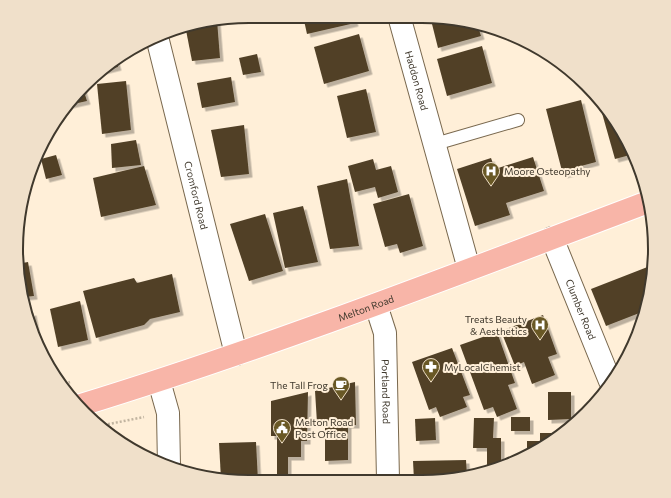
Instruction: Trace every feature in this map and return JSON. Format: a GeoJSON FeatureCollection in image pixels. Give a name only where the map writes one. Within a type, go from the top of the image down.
{"type":"FeatureCollection","features":[{"type":"Feature","properties":{"kind":"main road","name":"Melton Road"},"geometry":{"type":"LineString","coordinates":[[84,404],[159,381],[376,305],[644,204]]}},
{"type":"Feature","properties":{"kind":"street","name":"Haddon Road"},"geometry":{"type":"LineString","coordinates":[[401,23],[469,269]]}},
{"type":"Feature","properties":{"kind":"street","name":"Cromford Road"},"geometry":{"type":"LineString","coordinates":[[158,42],[236,354]]}},
{"type":"Feature","properties":{"kind":"street","name":"Clumber Road"},"geometry":{"type":"LineString","coordinates":[[552,238],[608,377]]}},
{"type":"Feature","properties":{"kind":"street","name":"Portland Road"},"geometry":{"type":"LineString","coordinates":[[376,305],[385,333],[388,475]]}},
{"type":"Feature","properties":{"kind":"street"},"geometry":{"type":"LineString","coordinates":[[159,381],[168,413],[169,460]]}},
{"type":"Feature","properties":{"kind":"lane"},"geometry":{"type":"LineString","coordinates":[[435,144],[518,120]]}},
{"type":"Feature","properties":{"kind":"path"},"geometry":{"type":"LineString","coordinates":[[107,424],[168,413]]}},
{"type":"Feature","properties":{"kind":"building"},"geometry":{"type":"Polygon","coordinates":[[[305,23],[355,23],[307,34],[305,23]]]}},
{"type":"Feature","properties":{"kind":"building"},"geometry":{"type":"Polygon","coordinates":[[[432,23],[466,27],[479,31],[481,36],[438,48],[432,23]]]}},
{"type":"Feature","properties":{"kind":"building"},"geometry":{"type":"Polygon","coordinates":[[[217,25],[220,58],[192,61],[186,32],[217,25]]]}},
{"type":"Feature","properties":{"kind":"building"},"geometry":{"type":"Polygon","coordinates":[[[359,34],[369,71],[324,84],[314,47],[359,34]]]}},
{"type":"Feature","properties":{"kind":"building"},"geometry":{"type":"Polygon","coordinates":[[[482,46],[492,83],[447,96],[437,59],[482,46]]]}},
{"type":"Feature","properties":{"kind":"building"},"geometry":{"type":"Polygon","coordinates":[[[257,54],[261,72],[243,75],[239,58],[257,54]]]}},
{"type":"Feature","properties":{"kind":"building"},"geometry":{"type":"Polygon","coordinates":[[[231,77],[235,102],[202,108],[197,83],[231,77]]]}},
{"type":"Feature","properties":{"kind":"building"},"geometry":{"type":"Polygon","coordinates":[[[126,81],[131,130],[102,134],[97,84],[126,81]]]}},
{"type":"Feature","properties":{"kind":"building"},"geometry":{"type":"Polygon","coordinates":[[[366,89],[376,132],[347,138],[337,96],[366,89]]]}},
{"type":"Feature","properties":{"kind":"building"},"geometry":{"type":"Polygon","coordinates":[[[85,94],[87,101],[76,103],[85,94]]]}},
{"type":"Feature","properties":{"kind":"building"},"geometry":{"type":"Polygon","coordinates":[[[581,100],[596,162],[581,166],[582,170],[563,175],[546,109],[581,100]]]}},
{"type":"Feature","properties":{"kind":"building"},"geometry":{"type":"Polygon","coordinates":[[[602,112],[618,136],[628,156],[615,159],[602,112]]]}},
{"type":"Feature","properties":{"kind":"building"},"geometry":{"type":"Polygon","coordinates":[[[244,125],[249,174],[221,177],[211,130],[244,125]]]}},
{"type":"Feature","properties":{"kind":"building"},"geometry":{"type":"Polygon","coordinates":[[[136,140],[141,165],[112,168],[111,144],[136,140]]]}},
{"type":"Feature","properties":{"kind":"building"},"geometry":{"type":"Polygon","coordinates":[[[56,155],[62,175],[46,179],[42,159],[56,155]]]}},
{"type":"Feature","properties":{"kind":"building"},"geometry":{"type":"Polygon","coordinates":[[[533,157],[544,191],[506,203],[510,215],[475,226],[457,169],[491,158],[495,169],[533,157]]]}},
{"type":"Feature","properties":{"kind":"building"},"geometry":{"type":"Polygon","coordinates":[[[373,159],[376,170],[391,166],[398,192],[378,198],[375,187],[355,192],[348,166],[373,159]]]}},
{"type":"Feature","properties":{"kind":"building"},"geometry":{"type":"Polygon","coordinates":[[[144,166],[156,205],[101,217],[93,178],[144,166]]]}},
{"type":"Feature","properties":{"kind":"building"},"geometry":{"type":"Polygon","coordinates":[[[347,179],[359,246],[330,249],[317,186],[347,179]]]}},
{"type":"Feature","properties":{"kind":"building"},"geometry":{"type":"Polygon","coordinates":[[[409,194],[423,246],[400,253],[397,244],[385,247],[373,204],[409,194]]]}},
{"type":"Feature","properties":{"kind":"building"},"geometry":{"type":"Polygon","coordinates":[[[303,206],[318,262],[285,268],[273,213],[303,206]]]}},
{"type":"Feature","properties":{"kind":"building"},"geometry":{"type":"Polygon","coordinates":[[[265,214],[283,271],[249,281],[230,224],[265,214]]]}},
{"type":"Feature","properties":{"kind":"building"},"geometry":{"type":"Polygon","coordinates":[[[28,262],[34,296],[28,297],[23,263],[28,262]]]}},
{"type":"Feature","properties":{"kind":"building"},"geometry":{"type":"Polygon","coordinates":[[[648,267],[644,293],[638,313],[606,326],[591,289],[648,267]]]}},
{"type":"Feature","properties":{"kind":"building"},"geometry":{"type":"Polygon","coordinates":[[[172,274],[180,312],[150,319],[144,325],[96,338],[83,291],[134,278],[137,283],[172,274]]]}},
{"type":"Feature","properties":{"kind":"building"},"geometry":{"type":"Polygon","coordinates":[[[80,301],[88,340],[58,347],[50,309],[80,301]]]}},
{"type":"Feature","properties":{"kind":"building"},"geometry":{"type":"Polygon","coordinates":[[[543,315],[557,354],[548,357],[555,375],[532,384],[524,362],[515,366],[501,331],[543,315]]]}},
{"type":"Feature","properties":{"kind":"building"},"geometry":{"type":"Polygon","coordinates":[[[497,332],[515,383],[508,385],[517,409],[497,417],[493,407],[484,410],[460,345],[497,332]]]}},
{"type":"Feature","properties":{"kind":"building"},"geometry":{"type":"Polygon","coordinates":[[[452,348],[470,395],[463,397],[467,407],[440,417],[436,407],[429,410],[412,362],[452,348]]]}},
{"type":"Feature","properties":{"kind":"building"},"geometry":{"type":"Polygon","coordinates":[[[355,382],[356,425],[348,425],[348,460],[325,461],[325,422],[317,423],[315,391],[355,382]]]}},
{"type":"Feature","properties":{"kind":"building"},"geometry":{"type":"Polygon","coordinates":[[[308,392],[307,441],[301,441],[301,457],[288,457],[288,475],[277,475],[277,436],[271,436],[271,401],[308,392]]]}},
{"type":"Feature","properties":{"kind":"building"},"geometry":{"type":"Polygon","coordinates":[[[548,392],[571,392],[571,419],[548,420],[548,392]]]}},
{"type":"Feature","properties":{"kind":"building"},"geometry":{"type":"Polygon","coordinates":[[[511,417],[530,417],[530,431],[511,431],[511,417]]]}},
{"type":"Feature","properties":{"kind":"building"},"geometry":{"type":"Polygon","coordinates":[[[435,418],[436,440],[416,441],[415,419],[435,418]]]}},
{"type":"Feature","properties":{"kind":"building"},"geometry":{"type":"Polygon","coordinates":[[[474,418],[494,418],[493,438],[501,438],[501,461],[487,465],[487,448],[473,448],[474,418]]]}},
{"type":"Feature","properties":{"kind":"building"},"geometry":{"type":"Polygon","coordinates":[[[540,433],[553,433],[527,449],[527,441],[540,441],[540,433]]]}},
{"type":"Feature","properties":{"kind":"building"},"geometry":{"type":"Polygon","coordinates":[[[256,442],[258,475],[234,475],[221,473],[219,443],[256,442]]]}},
{"type":"Feature","properties":{"kind":"building"},"geometry":{"type":"Polygon","coordinates":[[[466,460],[467,471],[437,475],[414,475],[413,461],[466,460]]]}},
{"type":"Feature","properties":{"kind":"place","name":"Moore Osteopathy"},"geometry":{"type":"Point","coordinates":[491,186]}},
{"type":"Feature","properties":{"kind":"place","name":"Treats Beauty & Aesthetics"},"geometry":{"type":"Point","coordinates":[540,340]}},
{"type":"Feature","properties":{"kind":"place","name":"MyLocalChemist"},"geometry":{"type":"Point","coordinates":[431,382]}},
{"type":"Feature","properties":{"kind":"place","name":"The Tall Frog"},"geometry":{"type":"Point","coordinates":[341,400]}},
{"type":"Feature","properties":{"kind":"place","name":"Melton Road Post Office"},"geometry":{"type":"Point","coordinates":[282,443]}}]}
